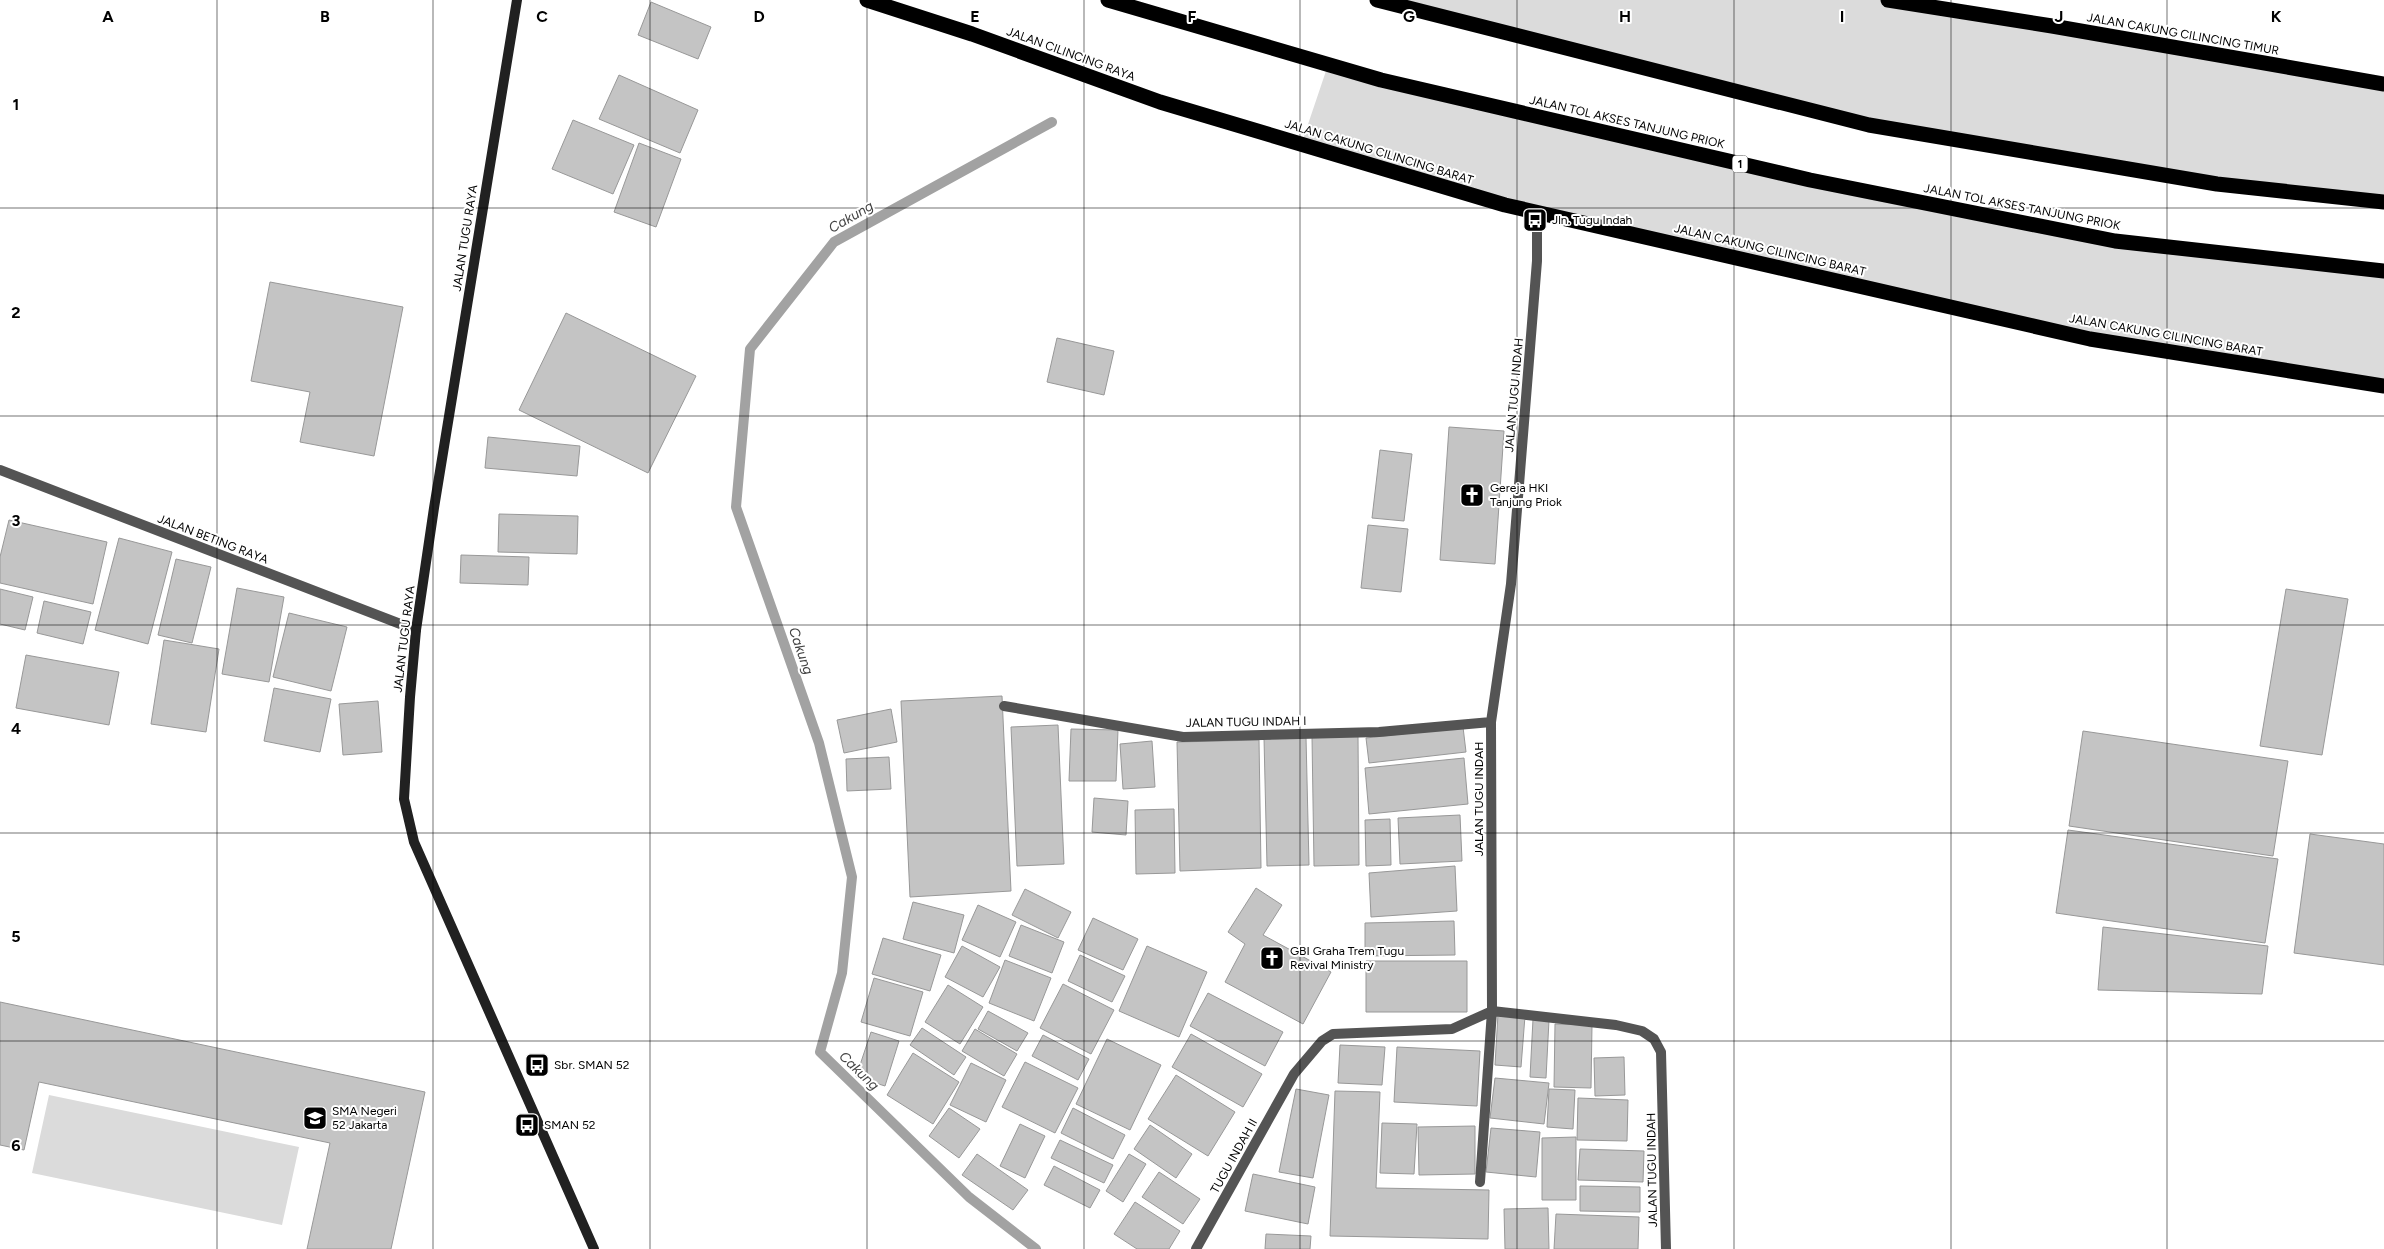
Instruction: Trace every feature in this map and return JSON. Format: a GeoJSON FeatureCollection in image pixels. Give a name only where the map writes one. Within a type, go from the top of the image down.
{"type":"FeatureCollection","features":[{"type":"Feature","properties":{"kind":"highway","name":"JALAN CILINCING RAYA"},"geometry":{"type":"LineString","coordinates":[[867,0],[972,34],[1160,102]]}},
{"type":"Feature","properties":{"kind":"highway","name":"JALAN TOL AKSES TANJUNG PRIOK"},"geometry":{"type":"LineString","coordinates":[[1108,0],[1381,80],[1810,180],[2115,241],[2384,271]]}},
{"type":"Feature","properties":{"kind":"highway"},"geometry":{"type":"LineString","coordinates":[[1377,0],[1869,125],[2217,184],[2384,202]]}},
{"type":"Feature","properties":{"kind":"highway","name":"JALAN CAKUNG CILINCING TIMUR"},"geometry":{"type":"LineString","coordinates":[[1888,0],[2052,26],[2384,84]]}},
{"type":"Feature","properties":{"kind":"highway","name":"JALAN CAKUNG CILINCING BARAT"},"geometry":{"type":"LineString","coordinates":[[1160,102],[1447,189],[1537,213],[2090,339],[2384,386]]}},
{"type":"Feature","properties":{"kind":"main road","name":"JALAN TUGU RAYA"},"geometry":{"type":"LineString","coordinates":[[517,0],[416,630],[404,799],[414,842],[594,1249]]}},
{"type":"Feature","properties":{"kind":"street","name":"JALAN TUGU INDAH"},"geometry":{"type":"LineString","coordinates":[[1537,213],[1538,261],[1511,584],[1491,722],[1492,1011],[1616,1025],[1642,1031],[1654,1039],[1661,1052],[1666,1249]]}},
{"type":"Feature","properties":{"kind":"street","name":"JALAN BETING RAYA"},"geometry":{"type":"LineString","coordinates":[[0,470],[416,630]]}},
{"type":"Feature","properties":{"kind":"street","name":"JALAN TUGU INDAH I"},"geometry":{"type":"LineString","coordinates":[[1004,706],[1183,736],[1379,732],[1491,722]]}},
{"type":"Feature","properties":{"kind":"street","name":"TUGU INDAH II"},"geometry":{"type":"LineString","coordinates":[[1196,1249],[1294,1074],[1322,1040],[1333,1034],[1452,1029],[1492,1011]]}},
{"type":"Feature","properties":{"kind":"street"},"geometry":{"type":"LineString","coordinates":[[1480,1182],[1492,1011]]}},
{"type":"Feature","properties":{"kind":"shaded area"},"geometry":{"type":"Polygon","coordinates":[[[1380,0],[1888,0],[2384,82],[2384,202],[1869,125],[1380,0]]]}},
{"type":"Feature","properties":{"kind":"shaded area"},"geometry":{"type":"Polygon","coordinates":[[[1328,65],[2115,241],[2384,271],[2384,386],[2090,339],[1577,221],[1301,145],[1328,65]]]}},
{"type":"Feature","properties":{"kind":"shaded area"},"geometry":{"type":"Polygon","coordinates":[[[49,1095],[299,1147],[282,1225],[32,1173],[49,1095]]]}},
{"type":"Feature","properties":{"kind":"building"},"geometry":{"type":"Polygon","coordinates":[[[651,2],[711,27],[698,59],[638,35],[651,2]]]}},
{"type":"Feature","properties":{"kind":"building"},"geometry":{"type":"Polygon","coordinates":[[[619,75],[698,110],[680,153],[599,119],[619,75]]]}},
{"type":"Feature","properties":{"kind":"building"},"geometry":{"type":"Polygon","coordinates":[[[573,120],[634,145],[613,194],[552,169],[573,120]]]}},
{"type":"Feature","properties":{"kind":"building"},"geometry":{"type":"Polygon","coordinates":[[[639,143],[681,159],[656,227],[614,212],[639,143]]]}},
{"type":"Feature","properties":{"kind":"building"},"geometry":{"type":"Polygon","coordinates":[[[270,282],[403,307],[374,456],[300,442],[310,392],[251,381],[270,282]]]}},
{"type":"Feature","properties":{"kind":"building"},"geometry":{"type":"Polygon","coordinates":[[[566,313],[696,376],[648,473],[519,410],[566,313]]]}},
{"type":"Feature","properties":{"kind":"building"},"geometry":{"type":"Polygon","coordinates":[[[1057,338],[1114,351],[1104,395],[1047,382],[1057,338]]]}},
{"type":"Feature","properties":{"kind":"building","name":"Gereja HKI Tanjung Priok"},"geometry":{"type":"Polygon","coordinates":[[[1449,427],[1504,431],[1495,564],[1440,560],[1449,427]]]}},
{"type":"Feature","properties":{"kind":"building"},"geometry":{"type":"Polygon","coordinates":[[[488,437],[580,446],[577,476],[485,468],[488,437]]]}},
{"type":"Feature","properties":{"kind":"building"},"geometry":{"type":"Polygon","coordinates":[[[1380,450],[1412,454],[1404,521],[1372,518],[1380,450]]]}},
{"type":"Feature","properties":{"kind":"building"},"geometry":{"type":"Polygon","coordinates":[[[499,514],[578,516],[577,554],[498,552],[499,514]]]}},
{"type":"Feature","properties":{"kind":"building"},"geometry":{"type":"Polygon","coordinates":[[[9,520],[107,542],[93,604],[0,583],[0,557],[9,520]]]}},
{"type":"Feature","properties":{"kind":"building"},"geometry":{"type":"Polygon","coordinates":[[[1368,525],[1408,529],[1401,592],[1361,588],[1368,525]]]}},
{"type":"Feature","properties":{"kind":"building"},"geometry":{"type":"Polygon","coordinates":[[[119,538],[172,552],[148,644],[95,630],[119,538]]]}},
{"type":"Feature","properties":{"kind":"building"},"geometry":{"type":"Polygon","coordinates":[[[461,555],[529,557],[528,585],[460,583],[461,555]]]}},
{"type":"Feature","properties":{"kind":"building"},"geometry":{"type":"Polygon","coordinates":[[[176,559],[211,567],[192,643],[158,635],[176,559]]]}},
{"type":"Feature","properties":{"kind":"building"},"geometry":{"type":"Polygon","coordinates":[[[237,588],[284,597],[269,682],[222,674],[237,588]]]}},
{"type":"Feature","properties":{"kind":"building"},"geometry":{"type":"Polygon","coordinates":[[[0,589],[33,597],[25,630],[0,624],[0,589]]]}},
{"type":"Feature","properties":{"kind":"building"},"geometry":{"type":"Polygon","coordinates":[[[2286,589],[2348,599],[2322,755],[2260,746],[2286,589]]]}},
{"type":"Feature","properties":{"kind":"building"},"geometry":{"type":"Polygon","coordinates":[[[44,601],[91,612],[83,644],[37,633],[44,601]]]}},
{"type":"Feature","properties":{"kind":"building"},"geometry":{"type":"Polygon","coordinates":[[[289,613],[347,627],[331,691],[273,677],[289,613]]]}},
{"type":"Feature","properties":{"kind":"building"},"geometry":{"type":"Polygon","coordinates":[[[164,640],[219,649],[206,732],[151,724],[164,640]]]}},
{"type":"Feature","properties":{"kind":"building"},"geometry":{"type":"Polygon","coordinates":[[[26,655],[119,672],[109,725],[16,708],[26,655]]]}},
{"type":"Feature","properties":{"kind":"building"},"geometry":{"type":"Polygon","coordinates":[[[274,688],[331,699],[320,752],[264,741],[274,688]]]}},
{"type":"Feature","properties":{"kind":"building"},"geometry":{"type":"Polygon","coordinates":[[[1002,696],[1011,891],[910,897],[901,701],[1002,696]]]}},
{"type":"Feature","properties":{"kind":"building"},"geometry":{"type":"Polygon","coordinates":[[[378,701],[382,752],[343,755],[339,704],[378,701]]]}},
{"type":"Feature","properties":{"kind":"building"},"geometry":{"type":"Polygon","coordinates":[[[891,709],[897,742],[844,753],[837,720],[891,709]]]}},
{"type":"Feature","properties":{"kind":"building"},"geometry":{"type":"Polygon","coordinates":[[[1058,725],[1064,864],[1017,866],[1011,727],[1058,725]]]}},
{"type":"Feature","properties":{"kind":"building"},"geometry":{"type":"Polygon","coordinates":[[[1463,727],[1466,752],[1369,763],[1366,738],[1463,727]]]}},
{"type":"Feature","properties":{"kind":"building"},"geometry":{"type":"Polygon","coordinates":[[[1071,729],[1118,730],[1116,781],[1069,781],[1071,729]]]}},
{"type":"Feature","properties":{"kind":"building"},"geometry":{"type":"Polygon","coordinates":[[[2083,731],[2288,761],[2273,856],[2069,826],[2083,731]]]}},
{"type":"Feature","properties":{"kind":"building"},"geometry":{"type":"Polygon","coordinates":[[[1358,736],[1359,865],[1314,866],[1312,737],[1358,736]]]}},
{"type":"Feature","properties":{"kind":"building"},"geometry":{"type":"Polygon","coordinates":[[[1306,737],[1309,865],[1267,866],[1264,738],[1306,737]]]}},
{"type":"Feature","properties":{"kind":"building"},"geometry":{"type":"Polygon","coordinates":[[[1259,740],[1261,868],[1180,871],[1177,742],[1259,740]]]}},
{"type":"Feature","properties":{"kind":"building"},"geometry":{"type":"Polygon","coordinates":[[[1152,741],[1155,787],[1123,789],[1120,744],[1152,741]]]}},
{"type":"Feature","properties":{"kind":"building"},"geometry":{"type":"Polygon","coordinates":[[[889,757],[891,789],[847,791],[846,759],[889,757]]]}},
{"type":"Feature","properties":{"kind":"building"},"geometry":{"type":"Polygon","coordinates":[[[1464,758],[1468,804],[1369,814],[1365,768],[1464,758]]]}},
{"type":"Feature","properties":{"kind":"building"},"geometry":{"type":"Polygon","coordinates":[[[1094,798],[1128,801],[1126,835],[1092,832],[1094,798]]]}},
{"type":"Feature","properties":{"kind":"building"},"geometry":{"type":"Polygon","coordinates":[[[1174,809],[1175,873],[1136,874],[1135,810],[1174,809]]]}},
{"type":"Feature","properties":{"kind":"building"},"geometry":{"type":"Polygon","coordinates":[[[1460,815],[1462,861],[1400,864],[1398,818],[1460,815]]]}},
{"type":"Feature","properties":{"kind":"building"},"geometry":{"type":"Polygon","coordinates":[[[1390,819],[1391,865],[1366,866],[1365,820],[1390,819]]]}},
{"type":"Feature","properties":{"kind":"building"},"geometry":{"type":"Polygon","coordinates":[[[2068,830],[2278,859],[2265,943],[2056,913],[2068,830]]]}},
{"type":"Feature","properties":{"kind":"building"},"geometry":{"type":"Polygon","coordinates":[[[2310,834],[2384,844],[2384,965],[2294,953],[2310,834]]]}},
{"type":"Feature","properties":{"kind":"building"},"geometry":{"type":"Polygon","coordinates":[[[1455,866],[1457,911],[1371,917],[1369,873],[1455,866]]]}},
{"type":"Feature","properties":{"kind":"building","name":"GBI Graha Trem Tugu Revival Ministry"},"geometry":{"type":"Polygon","coordinates":[[[1256,888],[1282,905],[1263,935],[1331,972],[1303,1024],[1225,982],[1245,944],[1228,932],[1256,888]]]}},
{"type":"Feature","properties":{"kind":"building"},"geometry":{"type":"Polygon","coordinates":[[[1025,889],[1071,912],[1058,938],[1012,915],[1025,889]]]}},
{"type":"Feature","properties":{"kind":"building"},"geometry":{"type":"Polygon","coordinates":[[[913,902],[964,915],[954,953],[903,939],[913,902]]]}},
{"type":"Feature","properties":{"kind":"building"},"geometry":{"type":"Polygon","coordinates":[[[978,905],[1016,922],[1000,957],[962,940],[978,905]]]}},
{"type":"Feature","properties":{"kind":"building"},"geometry":{"type":"Polygon","coordinates":[[[1093,918],[1138,939],[1123,970],[1078,950],[1093,918]]]}},
{"type":"Feature","properties":{"kind":"building"},"geometry":{"type":"Polygon","coordinates":[[[1454,921],[1455,955],[1365,956],[1365,923],[1454,921]]]}},
{"type":"Feature","properties":{"kind":"building"},"geometry":{"type":"Polygon","coordinates":[[[1021,925],[1064,942],[1052,973],[1009,956],[1021,925]]]}},
{"type":"Feature","properties":{"kind":"building"},"geometry":{"type":"Polygon","coordinates":[[[2103,927],[2268,946],[2262,994],[2098,990],[2103,927]]]}},
{"type":"Feature","properties":{"kind":"building"},"geometry":{"type":"Polygon","coordinates":[[[883,938],[941,955],[930,991],[872,974],[883,938]]]}},
{"type":"Feature","properties":{"kind":"building"},"geometry":{"type":"Polygon","coordinates":[[[962,946],[1000,967],[983,997],[945,977],[962,946]]]}},
{"type":"Feature","properties":{"kind":"building"},"geometry":{"type":"Polygon","coordinates":[[[1147,946],[1207,972],[1179,1037],[1119,1011],[1147,946]]]}},
{"type":"Feature","properties":{"kind":"building"},"geometry":{"type":"Polygon","coordinates":[[[1080,955],[1125,976],[1112,1002],[1068,981],[1080,955]]]}},
{"type":"Feature","properties":{"kind":"building"},"geometry":{"type":"Polygon","coordinates":[[[1005,960],[1051,978],[1034,1021],[989,1003],[1005,960]]]}},
{"type":"Feature","properties":{"kind":"building"},"geometry":{"type":"Polygon","coordinates":[[[1366,961],[1467,961],[1467,1012],[1366,1012],[1366,961]]]}},
{"type":"Feature","properties":{"kind":"building"},"geometry":{"type":"Polygon","coordinates":[[[874,978],[923,992],[910,1036],[861,1022],[874,978]]]}},
{"type":"Feature","properties":{"kind":"building"},"geometry":{"type":"Polygon","coordinates":[[[1063,984],[1114,1010],[1091,1054],[1040,1028],[1063,984]]]}},
{"type":"Feature","properties":{"kind":"building"},"geometry":{"type":"Polygon","coordinates":[[[948,985],[983,1007],[960,1044],[925,1022],[948,985]]]}},
{"type":"Feature","properties":{"kind":"building"},"geometry":{"type":"Polygon","coordinates":[[[1208,993],[1283,1032],[1265,1066],[1190,1026],[1208,993]]]}},
{"type":"Feature","properties":{"kind":"building","name":"SMA Negeri 52 Jakarta"},"geometry":{"type":"Polygon","coordinates":[[[0,1002],[425,1092],[391,1249],[307,1249],[330,1143],[39,1082],[24,1150],[0,1145],[0,1002]]]}},
{"type":"Feature","properties":{"kind":"building"},"geometry":{"type":"Polygon","coordinates":[[[988,1011],[1028,1033],[1017,1051],[978,1029],[988,1011]]]}},
{"type":"Feature","properties":{"kind":"building"},"geometry":{"type":"Polygon","coordinates":[[[1498,1014],[1525,1016],[1521,1067],[1495,1065],[1498,1014]]]}},
{"type":"Feature","properties":{"kind":"building"},"geometry":{"type":"Polygon","coordinates":[[[1533,1019],[1549,1020],[1546,1078],[1530,1077],[1533,1019]]]}},
{"type":"Feature","properties":{"kind":"building"},"geometry":{"type":"Polygon","coordinates":[[[1555,1024],[1592,1025],[1591,1088],[1554,1087],[1555,1024]]]}},
{"type":"Feature","properties":{"kind":"building"},"geometry":{"type":"Polygon","coordinates":[[[922,1028],[966,1057],[954,1075],[910,1045],[922,1028]]]}},
{"type":"Feature","properties":{"kind":"building"},"geometry":{"type":"Polygon","coordinates":[[[975,1029],[1017,1054],[1004,1076],[962,1051],[975,1029]]]}},
{"type":"Feature","properties":{"kind":"building"},"geometry":{"type":"Polygon","coordinates":[[[871,1032],[899,1041],[885,1086],[856,1077],[871,1032]]]}},
{"type":"Feature","properties":{"kind":"building"},"geometry":{"type":"Polygon","coordinates":[[[1191,1034],[1262,1074],[1243,1107],[1172,1067],[1191,1034]]]}},
{"type":"Feature","properties":{"kind":"building"},"geometry":{"type":"Polygon","coordinates":[[[1043,1035],[1089,1059],[1078,1080],[1032,1056],[1043,1035]]]}},
{"type":"Feature","properties":{"kind":"building"},"geometry":{"type":"Polygon","coordinates":[[[1107,1039],[1161,1065],[1130,1130],[1076,1104],[1107,1039]]]}},
{"type":"Feature","properties":{"kind":"building"},"geometry":{"type":"Polygon","coordinates":[[[1340,1045],[1385,1047],[1382,1085],[1338,1083],[1340,1045]]]}},
{"type":"Feature","properties":{"kind":"building"},"geometry":{"type":"Polygon","coordinates":[[[1397,1047],[1480,1051],[1477,1106],[1394,1102],[1397,1047]]]}},
{"type":"Feature","properties":{"kind":"building"},"geometry":{"type":"Polygon","coordinates":[[[913,1053],[959,1082],[933,1124],[887,1095],[913,1053]]]}},
{"type":"Feature","properties":{"kind":"building"},"geometry":{"type":"Polygon","coordinates":[[[1624,1057],[1625,1095],[1595,1096],[1594,1058],[1624,1057]]]}},
{"type":"Feature","properties":{"kind":"building"},"geometry":{"type":"Polygon","coordinates":[[[1025,1062],[1078,1088],[1055,1133],[1002,1107],[1025,1062]]]}},
{"type":"Feature","properties":{"kind":"building"},"geometry":{"type":"Polygon","coordinates":[[[971,1063],[1006,1080],[986,1122],[950,1105],[971,1063]]]}},
{"type":"Feature","properties":{"kind":"building"},"geometry":{"type":"Polygon","coordinates":[[[1176,1075],[1235,1112],[1208,1156],[1148,1119],[1176,1075]]]}},
{"type":"Feature","properties":{"kind":"building"},"geometry":{"type":"Polygon","coordinates":[[[1495,1078],[1549,1083],[1544,1124],[1490,1118],[1495,1078]]]}},
{"type":"Feature","properties":{"kind":"building"},"geometry":{"type":"Polygon","coordinates":[[[1296,1089],[1329,1095],[1313,1178],[1279,1172],[1296,1089]]]}},
{"type":"Feature","properties":{"kind":"building"},"geometry":{"type":"Polygon","coordinates":[[[1549,1089],[1575,1090],[1573,1129],[1547,1127],[1549,1089]]]}},
{"type":"Feature","properties":{"kind":"building"},"geometry":{"type":"Polygon","coordinates":[[[1335,1091],[1380,1092],[1376,1188],[1489,1190],[1488,1239],[1330,1236],[1335,1091]]]}},
{"type":"Feature","properties":{"kind":"building"},"geometry":{"type":"Polygon","coordinates":[[[1578,1098],[1628,1100],[1627,1141],[1577,1140],[1578,1098]]]}},
{"type":"Feature","properties":{"kind":"building"},"geometry":{"type":"Polygon","coordinates":[[[949,1108],[980,1129],[959,1158],[929,1136],[949,1108]]]}},
{"type":"Feature","properties":{"kind":"building"},"geometry":{"type":"Polygon","coordinates":[[[1073,1108],[1125,1135],[1113,1159],[1061,1133],[1073,1108]]]}},
{"type":"Feature","properties":{"kind":"building"},"geometry":{"type":"Polygon","coordinates":[[[1382,1123],[1417,1124],[1414,1174],[1380,1173],[1382,1123]]]}},
{"type":"Feature","properties":{"kind":"building"},"geometry":{"type":"Polygon","coordinates":[[[1020,1124],[1045,1136],[1025,1178],[1000,1166],[1020,1124]]]}},
{"type":"Feature","properties":{"kind":"building"},"geometry":{"type":"Polygon","coordinates":[[[1150,1125],[1192,1154],[1176,1178],[1134,1149],[1150,1125]]]}},
{"type":"Feature","properties":{"kind":"building"},"geometry":{"type":"Polygon","coordinates":[[[1475,1126],[1475,1174],[1419,1175],[1418,1127],[1475,1126]]]}},
{"type":"Feature","properties":{"kind":"building"},"geometry":{"type":"Polygon","coordinates":[[[1491,1128],[1540,1132],[1536,1177],[1486,1172],[1491,1128]]]}},
{"type":"Feature","properties":{"kind":"building"},"geometry":{"type":"Polygon","coordinates":[[[1576,1137],[1576,1200],[1542,1200],[1542,1138],[1576,1137]]]}},
{"type":"Feature","properties":{"kind":"building"},"geometry":{"type":"Polygon","coordinates":[[[1060,1140],[1113,1165],[1104,1183],[1051,1158],[1060,1140]]]}},
{"type":"Feature","properties":{"kind":"building"},"geometry":{"type":"Polygon","coordinates":[[[1580,1149],[1644,1151],[1643,1182],[1578,1180],[1580,1149]]]}},
{"type":"Feature","properties":{"kind":"building"},"geometry":{"type":"Polygon","coordinates":[[[977,1154],[1028,1190],[1013,1210],[962,1175],[977,1154]]]}},
{"type":"Feature","properties":{"kind":"building"},"geometry":{"type":"Polygon","coordinates":[[[1129,1154],[1146,1164],[1123,1202],[1106,1191],[1129,1154]]]}},
{"type":"Feature","properties":{"kind":"building"},"geometry":{"type":"Polygon","coordinates":[[[1054,1166],[1100,1190],[1090,1208],[1044,1185],[1054,1166]]]}},
{"type":"Feature","properties":{"kind":"building"},"geometry":{"type":"Polygon","coordinates":[[[1159,1172],[1200,1199],[1183,1224],[1142,1197],[1159,1172]]]}},
{"type":"Feature","properties":{"kind":"building"},"geometry":{"type":"Polygon","coordinates":[[[1253,1174],[1315,1187],[1308,1224],[1245,1211],[1253,1174]]]}},
{"type":"Feature","properties":{"kind":"building"},"geometry":{"type":"Polygon","coordinates":[[[1580,1186],[1640,1187],[1640,1212],[1580,1211],[1580,1186]]]}},
{"type":"Feature","properties":{"kind":"building"},"geometry":{"type":"Polygon","coordinates":[[[1135,1202],[1180,1231],[1169,1249],[1137,1249],[1114,1234],[1135,1202]]]}},
{"type":"Feature","properties":{"kind":"building"},"geometry":{"type":"Polygon","coordinates":[[[1548,1208],[1549,1249],[1505,1249],[1504,1209],[1548,1208]]]}},
{"type":"Feature","properties":{"kind":"building"},"geometry":{"type":"Polygon","coordinates":[[[1556,1214],[1639,1217],[1638,1249],[1554,1249],[1556,1214]]]}},
{"type":"Feature","properties":{"kind":"building"},"geometry":{"type":"Polygon","coordinates":[[[1266,1234],[1311,1236],[1310,1249],[1265,1249],[1266,1234]]]}},
{"type":"Feature","properties":{"kind":"waterway","name":"Cakung"},"geometry":{"type":"LineString","coordinates":[[1036,1249],[969,1197],[820,1052],[842,973],[852,877],[819,743],[736,507],[750,349],[834,242],[1052,122]]}},
{"type":"Feature","properties":{"kind":"place","name":"Jln. Tugu Indah"},"geometry":{"type":"Point","coordinates":[1535,220]}},
{"type":"Feature","properties":{"kind":"place","name":"Gereja HKI Tanjung Priok"},"geometry":{"type":"Point","coordinates":[1472,495]}},
{"type":"Feature","properties":{"kind":"place","name":"GBI Graha Trem Tugu Revival Ministry"},"geometry":{"type":"Point","coordinates":[1272,958]}},
{"type":"Feature","properties":{"kind":"place","name":"Sbr. SMAN 52"},"geometry":{"type":"Point","coordinates":[537,1065]}},
{"type":"Feature","properties":{"kind":"place","name":"SMA Negeri 52 Jakarta"},"geometry":{"type":"Point","coordinates":[315,1118]}},
{"type":"Feature","properties":{"kind":"place","name":"SMAN 52"},"geometry":{"type":"Point","coordinates":[527,1125]}}]}
